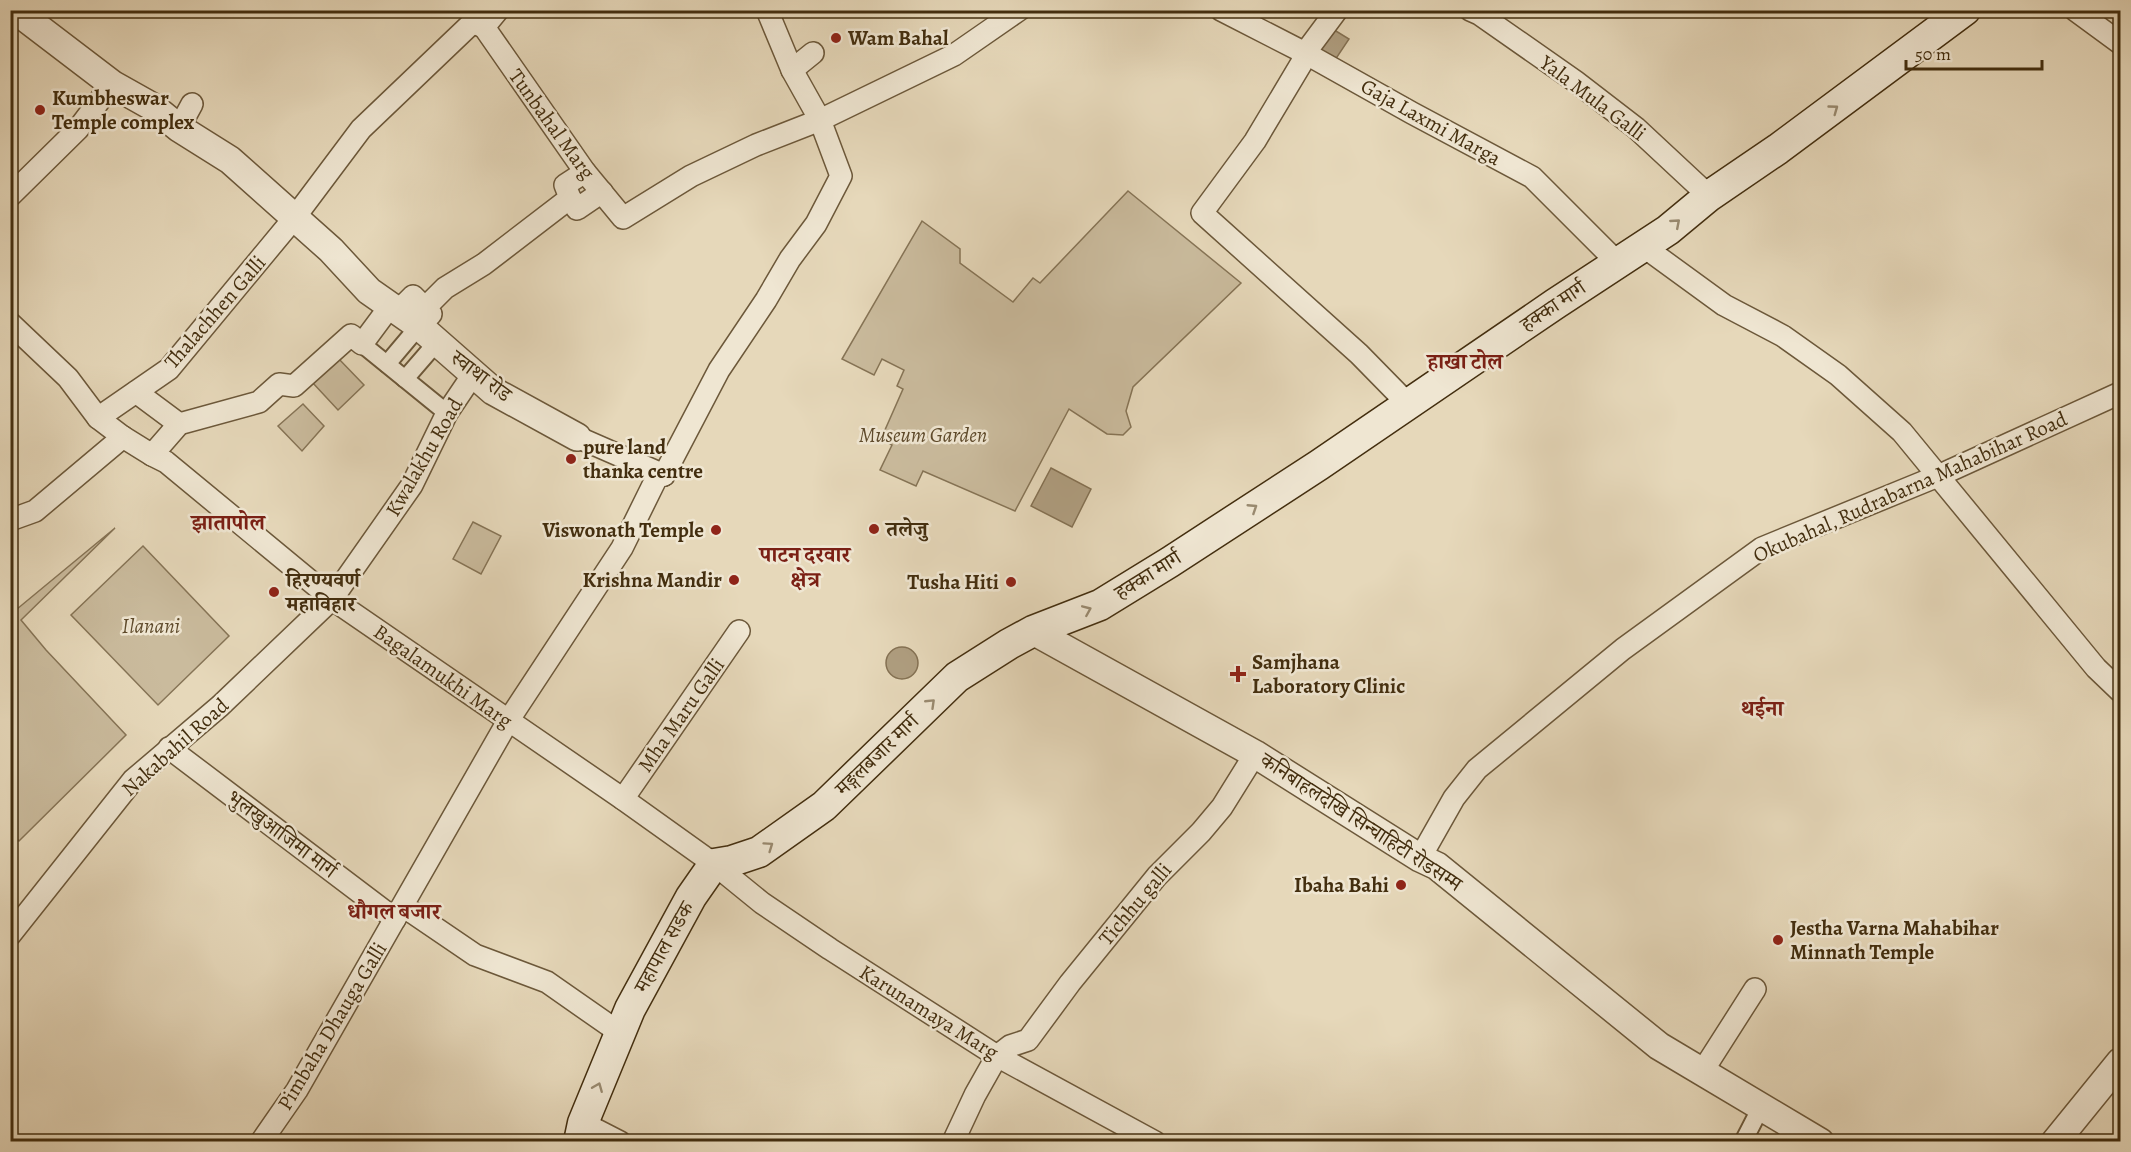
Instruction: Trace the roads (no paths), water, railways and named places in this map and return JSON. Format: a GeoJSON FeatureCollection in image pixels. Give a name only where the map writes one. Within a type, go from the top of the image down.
{"type":"FeatureCollection","features":[{"type":"Feature","properties":{"kind":"main road","name":"हक्का मार्ग"},"geometry":{"type":"LineString","coordinates":[[1033,631],[1100,605],[1170,562],[1409,405],[1555,304],[1668,230],[1709,196],[1778,149],[1965,10]]}},
{"type":"Feature","properties":{"kind":"main road","name":"मङ्गलबजार मार्ग"},"geometry":{"type":"LineString","coordinates":[[714,864],[759,852],[792,830],[824,806],[957,677],[1033,631]]}},
{"type":"Feature","properties":{"kind":"main road","name":"महापाल सडक"},"geometry":{"type":"LineString","coordinates":[[581,1132],[630,1009],[691,897],[714,864]]}},
{"type":"Feature","properties":{"kind":"street","name":"स्वाथा रोड"},"geometry":{"type":"LineString","coordinates":[[15,10],[112,84],[153,107],[179,128],[230,160],[331,250],[369,291],[414,318],[493,391],[578,437]]}},
{"type":"Feature","properties":{"kind":"street","name":"Thalachhen Galli"},"geometry":{"type":"LineString","coordinates":[[98,418],[169,369],[295,217],[360,129],[475,20],[498,10]]}},
{"type":"Feature","properties":{"kind":"street"},"geometry":{"type":"LineString","coordinates":[[766,10],[792,70],[820,120],[954,55],[1019,10]]}},
{"type":"Feature","properties":{"kind":"street","name":"Gaja Laxmi Marga"},"geometry":{"type":"LineString","coordinates":[[1221,10],[1305,53],[1532,177],[1619,264]]}},
{"type":"Feature","properties":{"kind":"street"},"geometry":{"type":"LineString","coordinates":[[1337,10],[1305,53],[1301,64],[1255,141],[1203,213],[1359,354],[1409,405]]}},
{"type":"Feature","properties":{"kind":"street","name":"Yala Mula Galli"},"geometry":{"type":"LineString","coordinates":[[1470,10],[1555,67],[1636,129],[1709,196]]}},
{"type":"Feature","properties":{"kind":"street"},"geometry":{"type":"LineString","coordinates":[[2075,10],[2121,43]]}},
{"type":"Feature","properties":{"kind":"street","name":"Tunbahal Marg"},"geometry":{"type":"LineString","coordinates":[[475,20],[585,172],[623,218],[691,176],[756,145],[820,120]]}},
{"type":"Feature","properties":{"kind":"street"},"geometry":{"type":"LineString","coordinates":[[792,70],[813,53]]}},
{"type":"Feature","properties":{"kind":"street"},"geometry":{"type":"LineString","coordinates":[[10,196],[78,129],[112,84]]}},
{"type":"Feature","properties":{"kind":"street"},"geometry":{"type":"LineString","coordinates":[[179,128],[192,104]]}},
{"type":"Feature","properties":{"kind":"street","name":"Pimbaha Dhauga Galli"},"geometry":{"type":"LineString","coordinates":[[261,1142],[297,1090],[508,721],[622,548],[657,477],[664,475],[719,370],[766,300],[790,259],[816,224],[841,176],[820,120]]}},
{"type":"Feature","properties":{"kind":"street"},"geometry":{"type":"LineString","coordinates":[[585,172],[565,185],[577,209],[602,192]]}},
{"type":"Feature","properties":{"kind":"street"},"geometry":{"type":"LineString","coordinates":[[387,364],[414,318],[445,288],[484,264],[570,198]]}},
{"type":"Feature","properties":{"kind":"street"},"geometry":{"type":"LineString","coordinates":[[1643,246],[1724,305],[1783,336],[1838,375],[1902,432],[2096,668],[2121,691]]}},
{"type":"Feature","properties":{"kind":"street"},"geometry":{"type":"LineString","coordinates":[[362,344],[414,318]]}},
{"type":"Feature","properties":{"kind":"street"},"geometry":{"type":"LineString","coordinates":[[405,379],[414,318]]}},
{"type":"Feature","properties":{"kind":"street"},"geometry":{"type":"LineString","coordinates":[[10,323],[68,378],[98,418]]}},
{"type":"Feature","properties":{"kind":"street"},"geometry":{"type":"LineString","coordinates":[[152,455],[179,424],[259,402],[279,384],[294,386],[351,334],[447,413]]}},
{"type":"Feature","properties":{"kind":"street","name":"Kwalakhu Road"},"geometry":{"type":"LineString","coordinates":[[332,599],[412,485],[447,413],[474,373]]}},
{"type":"Feature","properties":{"kind":"street"},"geometry":{"type":"LineString","coordinates":[[136,392],[179,424]]}},
{"type":"Feature","properties":{"kind":"street","name":"Okubahal, Rudrabarna Mahabihar Road"},"geometry":{"type":"LineString","coordinates":[[1420,858],[1454,798],[1477,769],[1623,649],[1762,548],[1938,476],[2121,393]]}},
{"type":"Feature","properties":{"kind":"street","name":"Bagalamukhi Marg"},"geometry":{"type":"LineString","coordinates":[[98,418],[123,437],[166,462],[332,599],[714,864]]}},
{"type":"Feature","properties":{"kind":"street"},"geometry":{"type":"LineString","coordinates":[[10,520],[35,511],[123,437]]}},
{"type":"Feature","properties":{"kind":"street"},"geometry":{"type":"LineString","coordinates":[[578,437],[664,475]]}},
{"type":"Feature","properties":{"kind":"street","name":"Nakabahil Road"},"geometry":{"type":"LineString","coordinates":[[10,935],[133,780],[225,702],[332,599]]}},
{"type":"Feature","properties":{"kind":"street","name":"Mha Maru Galli"},"geometry":{"type":"LineString","coordinates":[[623,799],[739,631]]}},
{"type":"Feature","properties":{"kind":"street","name":"कनिबाहलदेखि सिन्चाहिटी रोडसम्म"},"geometry":{"type":"LineString","coordinates":[[1033,631],[1255,754],[1420,858],[1437,866],[1659,1046],[1820,1142]]}},
{"type":"Feature","properties":{"kind":"street","name":"भुलखुआजिमा मार्ग"},"geometry":{"type":"LineString","coordinates":[[169,748],[399,913],[475,955],[547,982],[620,1033]]}},
{"type":"Feature","properties":{"kind":"street","name":"Tichhu galli"},"geometry":{"type":"LineString","coordinates":[[1004,1051],[1028,1040],[1070,983],[1157,876],[1201,832],[1222,807],[1255,754]]}},
{"type":"Feature","properties":{"kind":"street","name":"Karunamaya Marg"},"geometry":{"type":"LineString","coordinates":[[714,864],[762,903],[820,942],[1155,1142]]}},
{"type":"Feature","properties":{"kind":"street"},"geometry":{"type":"LineString","coordinates":[[1702,1072],[1755,990]]}},
{"type":"Feature","properties":{"kind":"street"},"geometry":{"type":"LineString","coordinates":[[953,1142],[975,1095],[1004,1051]]}},
{"type":"Feature","properties":{"kind":"street"},"geometry":{"type":"LineString","coordinates":[[2055,1142],[2121,1062]]}},
{"type":"Feature","properties":{"kind":"street"},"geometry":{"type":"LineString","coordinates":[[1743,1142],[1761,1107]]}},
{"type":"Feature","properties":{"kind":"street"},"geometry":{"type":"LineString","coordinates":[[581,1132],[620,1142]]}},
{"type":"Feature","properties":{"kind":"place","name":"Wam Bahal"},"geometry":{"type":"Point","coordinates":[836,38]}},
{"type":"Feature","properties":{"kind":"place","name":"Kumbheswar Temple complex"},"geometry":{"type":"Point","coordinates":[40,110]}},
{"type":"Feature","properties":{"kind":"place","name":"pure land thanka centre"},"geometry":{"type":"Point","coordinates":[571,459]}},
{"type":"Feature","properties":{"kind":"place","name":"तलेजु"},"geometry":{"type":"Point","coordinates":[874,529]}},
{"type":"Feature","properties":{"kind":"place","name":"Viswonath Temple"},"geometry":{"type":"Point","coordinates":[716,530]}},
{"type":"Feature","properties":{"kind":"place","name":"Krishna Mandir"},"geometry":{"type":"Point","coordinates":[734,580]}},
{"type":"Feature","properties":{"kind":"place","name":"Tusha Hiti"},"geometry":{"type":"Point","coordinates":[1011,582]}},
{"type":"Feature","properties":{"kind":"place","name":"हिरण्यवर्ण महाविहार"},"geometry":{"type":"Point","coordinates":[274,592]}},
{"type":"Feature","properties":{"kind":"place","name":"Samjhana Laboratory Clinic"},"geometry":{"type":"Point","coordinates":[1238,674]}},
{"type":"Feature","properties":{"kind":"place","name":"Ibaha Bahi"},"geometry":{"type":"Point","coordinates":[1401,885]}},
{"type":"Feature","properties":{"kind":"place","name":"Jestha Varna Mahabihar Minnath Temple"},"geometry":{"type":"Point","coordinates":[1778,940]}},
{"type":"Feature","properties":{"kind":"district","name":"हाखा टोल"},"geometry":{"type":"Point","coordinates":[1465,362]}},
{"type":"Feature","properties":{"kind":"district","name":"झातापोल"},"geometry":{"type":"Point","coordinates":[228,523]}},
{"type":"Feature","properties":{"kind":"district","name":"पाटन दरवार क्षेत्र"},"geometry":{"type":"Point","coordinates":[805,568]}},
{"type":"Feature","properties":{"kind":"district","name":"थईना"},"geometry":{"type":"Point","coordinates":[1762,709]}},
{"type":"Feature","properties":{"kind":"district","name":"धौगल बजार"},"geometry":{"type":"Point","coordinates":[394,912]}},
{"type":"Feature","properties":{"kind":"park label","name":"Museum Garden"},"geometry":{"type":"Point","coordinates":[923,435]}},
{"type":"Feature","properties":{"kind":"park label","name":"Ilanani"},"geometry":{"type":"Point","coordinates":[151,626]}}]}
